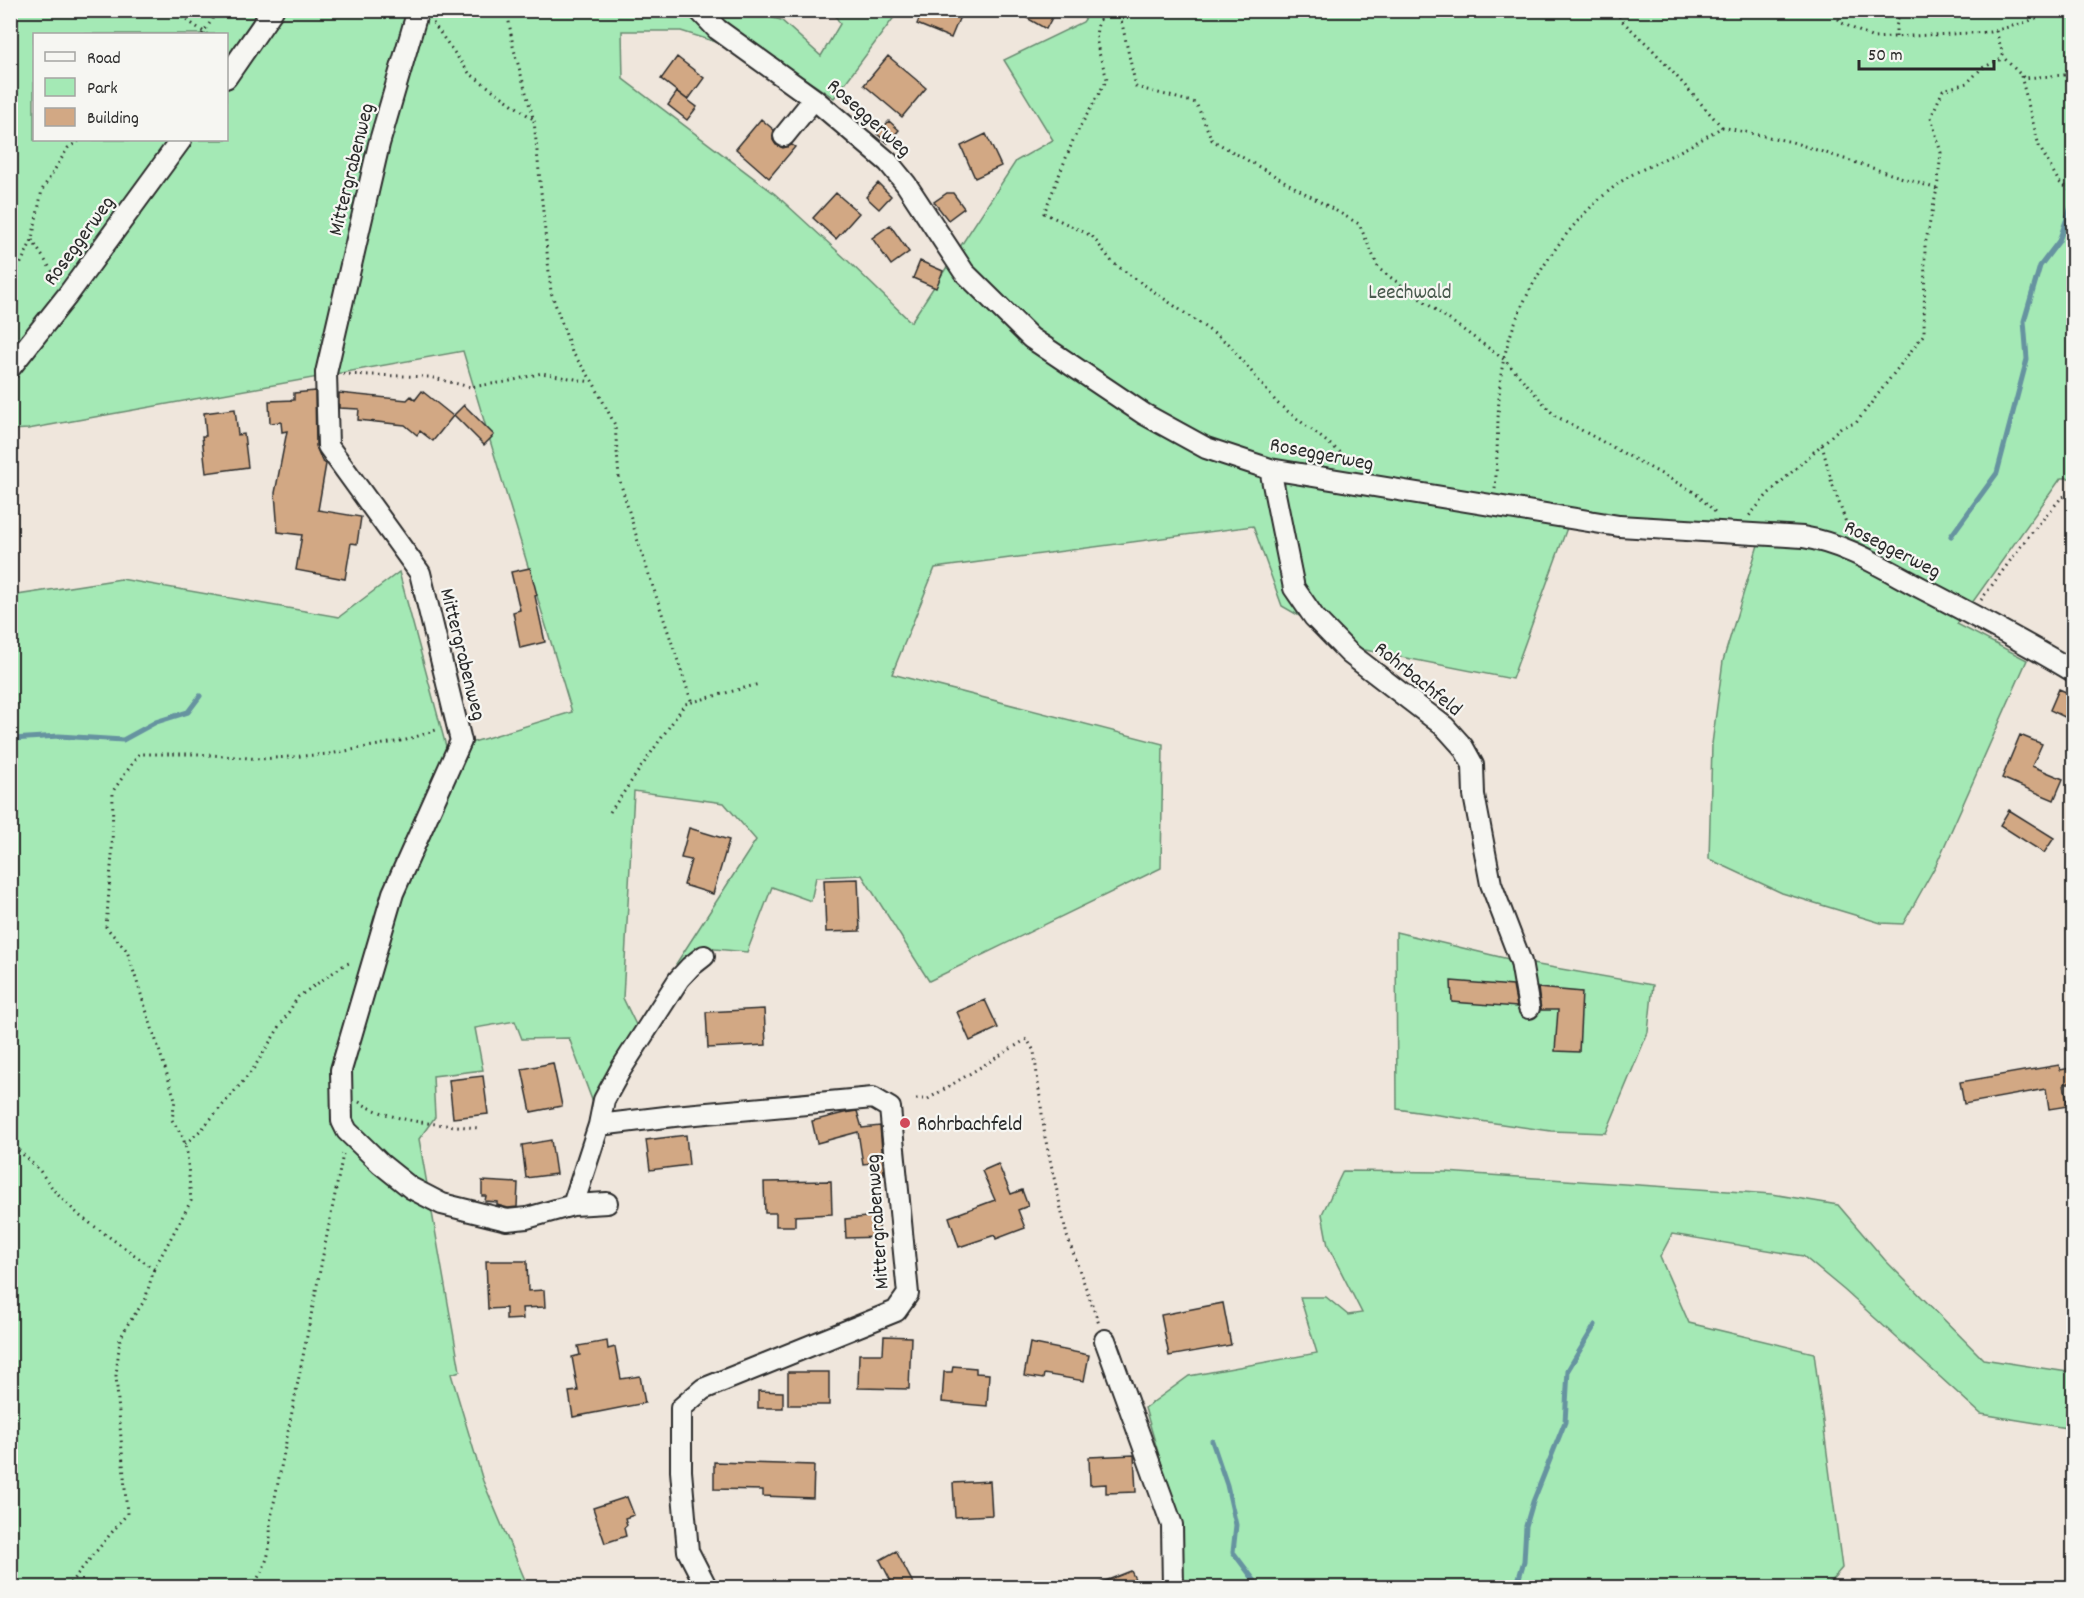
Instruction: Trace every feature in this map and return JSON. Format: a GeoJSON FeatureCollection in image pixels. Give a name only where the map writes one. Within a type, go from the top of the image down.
{"type":"FeatureCollection","features":[{"type":"Feature","properties":{"kind":"street"},"geometry":{"type":"LineString","coordinates":[[228,75],[273,10]]}},
{"type":"Feature","properties":{"kind":"street","name":"Roseggerweg"},"geometry":{"type":"LineString","coordinates":[[699,10],[717,28],[814,99],[888,162],[906,184],[964,272],[1031,338],[1144,414],[1206,448],[1270,469],[1619,526],[1803,537],[1827,541],[1857,554],[1971,614],[2073,672]]}},
{"type":"Feature","properties":{"kind":"street","name":"Mittergrabenweg"},"geometry":{"type":"LineString","coordinates":[[347,1131],[342,1121],[341,1070],[393,893],[461,741],[420,573],[328,446],[326,373],[379,144],[424,15]]}},
{"type":"Feature","properties":{"kind":"street"},"geometry":{"type":"LineString","coordinates":[[783,136],[814,99]]}},
{"type":"Feature","properties":{"kind":"street","name":"Roseggerweg"},"geometry":{"type":"LineString","coordinates":[[10,368],[68,296],[181,141]]}},
{"type":"Feature","properties":{"kind":"street","name":"Rohrbachfeld"},"geometry":{"type":"LineString","coordinates":[[1270,469],[1294,588],[1314,617],[1349,653],[1445,727],[1463,747],[1473,765],[1473,795],[1491,884],[1521,962],[1529,1008]]}},
{"type":"Feature","properties":{"kind":"street"},"geometry":{"type":"LineString","coordinates":[[573,1205],[599,1125],[604,1100],[621,1069],[679,979],[704,956]]}},
{"type":"Feature","properties":{"kind":"street","name":"Mittergrabenweg"},"geometry":{"type":"LineString","coordinates":[[599,1125],[873,1098],[890,1108],[908,1294],[896,1311],[703,1389],[681,1408],[681,1471],[688,1551],[707,1587]]}},
{"type":"Feature","properties":{"kind":"street"},"geometry":{"type":"LineString","coordinates":[[347,1131],[381,1164],[411,1188],[442,1204],[507,1220],[554,1212],[573,1205],[607,1203]]}},
{"type":"Feature","properties":{"kind":"street"},"geometry":{"type":"LineString","coordinates":[[1105,1340],[1172,1525],[1173,1587]]}},
{"type":"Feature","properties":{"kind":"path"},"geometry":{"type":"LineString","coordinates":[[172,10],[203,33]]}},
{"type":"Feature","properties":{"kind":"path"},"geometry":{"type":"LineString","coordinates":[[205,33],[215,10]]}},
{"type":"Feature","properties":{"kind":"path"},"geometry":{"type":"LineString","coordinates":[[507,10],[513,46],[534,121],[551,292],[572,352],[593,382],[615,425],[620,478],[639,545],[692,703]]}},
{"type":"Feature","properties":{"kind":"path"},"geometry":{"type":"LineString","coordinates":[[1108,10],[1102,16],[1095,33],[1107,79],[1074,138],[1044,213],[1092,236],[1113,262],[1229,344],[1277,403],[1353,463]]}},
{"type":"Feature","properties":{"kind":"path"},"geometry":{"type":"LineString","coordinates":[[1119,10],[1136,87],[1196,103],[1212,140],[1359,224],[1379,269],[1504,360],[1554,415],[1696,493],[1736,533],[1768,494],[1822,444],[1841,427],[1856,423],[1924,334],[1925,245],[1937,189],[1941,153],[1931,117],[1943,90],[1967,83],[1982,68],[2004,58]]}},
{"type":"Feature","properties":{"kind":"path"},"geometry":{"type":"LineString","coordinates":[[1616,10],[1621,20],[1652,48],[1722,127],[1792,141],[1937,189]]}},
{"type":"Feature","properties":{"kind":"path"},"geometry":{"type":"LineString","coordinates":[[1830,10],[1842,23],[1873,38],[1996,31],[2027,22],[2053,10]]}},
{"type":"Feature","properties":{"kind":"path"},"geometry":{"type":"LineString","coordinates":[[1896,37],[1900,10]]}},
{"type":"Feature","properties":{"kind":"path"},"geometry":{"type":"LineString","coordinates":[[424,15],[469,72],[534,121]]}},
{"type":"Feature","properties":{"kind":"path"},"geometry":{"type":"LineString","coordinates":[[1996,31],[2004,58],[2024,78],[2064,75],[2073,72]]}},
{"type":"Feature","properties":{"kind":"path"},"geometry":{"type":"LineString","coordinates":[[2021,76],[2039,146],[2059,182],[2073,193]]}},
{"type":"Feature","properties":{"kind":"path"},"geometry":{"type":"LineString","coordinates":[[1494,506],[1499,447],[1500,383],[1504,360],[1508,340],[1534,283],[1557,246],[1593,203],[1623,179],[1722,127]]}},
{"type":"Feature","properties":{"kind":"path"},"geometry":{"type":"LineString","coordinates":[[10,278],[20,265],[32,240],[42,190],[68,148],[78,141]]}},
{"type":"Feature","properties":{"kind":"path"},"geometry":{"type":"LineString","coordinates":[[32,240],[68,296]]}},
{"type":"Feature","properties":{"kind":"path"},"geometry":{"type":"LineString","coordinates":[[326,373],[430,377],[470,387],[506,382],[542,373],[593,382]]}},
{"type":"Feature","properties":{"kind":"path"},"geometry":{"type":"LineString","coordinates":[[1822,444],[1831,480],[1857,554]]}},
{"type":"Feature","properties":{"kind":"path"},"geometry":{"type":"LineString","coordinates":[[1971,614],[2027,538],[2062,496],[2073,494]]}},
{"type":"Feature","properties":{"kind":"path"},"geometry":{"type":"LineString","coordinates":[[610,812],[686,704],[759,684]]}},
{"type":"Feature","properties":{"kind":"path"},"geometry":{"type":"LineString","coordinates":[[66,1587],[127,1514],[116,1375],[120,1339],[144,1300],[154,1269],[191,1201],[185,1145],[183,1137],[172,1120],[175,1099],[127,951],[106,927],[112,855],[113,791],[139,754],[198,754],[261,759],[329,754],[406,740],[456,723]]}},
{"type":"Feature","properties":{"kind":"path"},"geometry":{"type":"LineString","coordinates":[[185,1145],[202,1129],[252,1071],[298,997],[344,965],[375,957]]}},
{"type":"Feature","properties":{"kind":"path"},"geometry":{"type":"LineString","coordinates":[[916,1099],[928,1099],[1027,1039],[1034,1052],[1045,1137],[1067,1236],[1105,1340]]}},
{"type":"Feature","properties":{"kind":"path"},"geometry":{"type":"LineString","coordinates":[[342,1092],[386,1114],[423,1122],[478,1128]]}},
{"type":"Feature","properties":{"kind":"path"},"geometry":{"type":"LineString","coordinates":[[252,1587],[266,1565],[271,1546],[270,1523],[347,1131]]}},
{"type":"Feature","properties":{"kind":"path"},"geometry":{"type":"LineString","coordinates":[[10,1142],[40,1171],[56,1193],[80,1216],[154,1269]]}},
{"type":"Feature","properties":{"kind":"green space","name":"Leechwald"},"geometry":{"type":"Polygon","coordinates":[[[11,11],[746,11],[781,20],[821,56],[840,24],[833,11],[896,11],[895,16],[834,98],[780,62],[681,31],[622,31],[623,79],[775,194],[911,322],[1016,161],[1053,140],[1004,60],[1083,22],[1091,11],[2073,11],[2073,478],[2061,478],[1957,624],[2027,660],[1936,865],[1903,924],[1881,923],[1782,893],[1709,859],[1712,744],[1723,661],[1758,545],[1568,525],[1512,679],[1355,648],[1282,606],[1253,526],[935,568],[892,674],[1163,744],[1161,868],[929,981],[862,875],[816,877],[811,901],[772,887],[747,952],[704,948],[683,972],[676,964],[756,840],[724,803],[634,791],[623,998],[637,1027],[592,1100],[569,1038],[522,1039],[515,1021],[475,1028],[483,1070],[433,1076],[435,1117],[419,1139],[460,1371],[451,1374],[483,1481],[528,1587],[11,1587],[11,596],[121,579],[339,617],[399,572],[447,750],[572,712],[463,351],[28,429],[11,430],[11,11]]]}},
{"type":"Feature","properties":{"kind":"green space"},"geometry":{"type":"Polygon","coordinates":[[[1396,932],[1521,962],[1653,985],[1648,1032],[1606,1133],[1551,1131],[1397,1109],[1396,932]]]}},
{"type":"Feature","properties":{"kind":"green space"},"geometry":{"type":"Polygon","coordinates":[[[1343,1171],[1445,1172],[1772,1194],[1838,1205],[1885,1260],[1983,1359],[2074,1373],[2073,1429],[1981,1414],[1803,1256],[1672,1234],[1660,1257],[1689,1323],[1814,1353],[1842,1568],[1825,1588],[1180,1587],[1180,1527],[1145,1408],[1189,1376],[1317,1353],[1300,1297],[1326,1297],[1348,1315],[1362,1313],[1328,1246],[1322,1214],[1343,1171]]]}},
{"type":"Feature","properties":{"kind":"building"},"geometry":{"type":"Polygon","coordinates":[[[923,10],[951,10],[961,14],[951,38],[917,24],[923,10]]]}},
{"type":"Feature","properties":{"kind":"building"},"geometry":{"type":"Polygon","coordinates":[[[1013,10],[1056,10],[1046,29],[1013,10]]]}},
{"type":"Feature","properties":{"kind":"building"},"geometry":{"type":"Polygon","coordinates":[[[888,56],[926,88],[902,117],[864,85],[888,56]]]}},
{"type":"Feature","properties":{"kind":"building"},"geometry":{"type":"Polygon","coordinates":[[[677,57],[704,78],[688,100],[661,79],[677,57]]]}},
{"type":"Feature","properties":{"kind":"building"},"geometry":{"type":"Polygon","coordinates":[[[677,92],[697,107],[687,120],[668,105],[677,92]]]}},
{"type":"Feature","properties":{"kind":"building"},"geometry":{"type":"Polygon","coordinates":[[[761,119],[774,130],[773,140],[776,145],[783,148],[792,145],[795,147],[769,178],[736,149],[761,119]]]}},
{"type":"Feature","properties":{"kind":"building"},"geometry":{"type":"Polygon","coordinates":[[[889,121],[899,130],[888,143],[877,134],[889,121]]]}},
{"type":"Feature","properties":{"kind":"building"},"geometry":{"type":"Polygon","coordinates":[[[986,134],[1001,166],[975,178],[961,146],[986,134]]]}},
{"type":"Feature","properties":{"kind":"building"},"geometry":{"type":"Polygon","coordinates":[[[878,183],[891,196],[879,209],[866,197],[878,183]]]}},
{"type":"Feature","properties":{"kind":"building"},"geometry":{"type":"Polygon","coordinates":[[[836,193],[859,213],[836,239],[813,218],[836,193]]]}},
{"type":"Feature","properties":{"kind":"building"},"geometry":{"type":"Polygon","coordinates":[[[947,193],[953,193],[964,208],[948,220],[934,202],[947,193]]]}},
{"type":"Feature","properties":{"kind":"building"},"geometry":{"type":"Polygon","coordinates":[[[890,225],[909,252],[891,265],[872,238],[890,225]]]}},
{"type":"Feature","properties":{"kind":"building"},"geometry":{"type":"Polygon","coordinates":[[[920,261],[943,271],[936,288],[913,278],[920,261]]]}},
{"type":"Feature","properties":{"kind":"building"},"geometry":{"type":"Polygon","coordinates":[[[315,391],[316,446],[322,461],[326,464],[318,510],[361,517],[357,544],[351,543],[345,579],[296,570],[302,535],[278,532],[275,493],[287,431],[282,432],[281,422],[270,423],[269,401],[294,400],[294,393],[315,391]]]}},
{"type":"Feature","properties":{"kind":"building"},"geometry":{"type":"Polygon","coordinates":[[[422,391],[453,416],[433,441],[420,431],[417,435],[405,425],[358,420],[359,409],[339,408],[339,393],[407,400],[411,396],[415,400],[422,391]]]}},
{"type":"Feature","properties":{"kind":"building"},"geometry":{"type":"Polygon","coordinates":[[[464,405],[494,435],[484,445],[454,415],[464,405]]]}},
{"type":"Feature","properties":{"kind":"building"},"geometry":{"type":"Polygon","coordinates":[[[235,409],[238,435],[244,434],[248,467],[206,473],[202,436],[206,436],[204,413],[235,409]]]}},
{"type":"Feature","properties":{"kind":"building"},"geometry":{"type":"Polygon","coordinates":[[[530,568],[545,642],[520,648],[513,612],[520,610],[511,572],[530,568]]]}},
{"type":"Feature","properties":{"kind":"building"},"geometry":{"type":"Polygon","coordinates":[[[2059,689],[2073,695],[2073,721],[2050,710],[2059,689]]]}},
{"type":"Feature","properties":{"kind":"building"},"geometry":{"type":"Polygon","coordinates":[[[2020,735],[2042,744],[2032,766],[2063,779],[2054,800],[2002,778],[2020,735]]]}},
{"type":"Feature","properties":{"kind":"building"},"geometry":{"type":"Polygon","coordinates":[[[2009,810],[2054,838],[2044,853],[2000,825],[2009,810]]]}},
{"type":"Feature","properties":{"kind":"building"},"geometry":{"type":"Polygon","coordinates":[[[689,828],[729,840],[713,894],[684,885],[691,860],[681,858],[689,828]]]}},
{"type":"Feature","properties":{"kind":"building"},"geometry":{"type":"Polygon","coordinates":[[[858,879],[860,931],[826,932],[824,880],[858,879]]]}},
{"type":"Feature","properties":{"kind":"building"},"geometry":{"type":"Polygon","coordinates":[[[1451,981],[1513,986],[1517,1007],[1452,1002],[1451,981]]]}},
{"type":"Feature","properties":{"kind":"building"},"geometry":{"type":"Polygon","coordinates":[[[1538,988],[1582,992],[1579,1052],[1555,1051],[1558,1010],[1541,1010],[1538,988]]]}},
{"type":"Feature","properties":{"kind":"building"},"geometry":{"type":"Polygon","coordinates":[[[985,1000],[998,1028],[970,1041],[957,1012],[985,1000]]]}},
{"type":"Feature","properties":{"kind":"building"},"geometry":{"type":"Polygon","coordinates":[[[764,1009],[766,1045],[708,1048],[706,1012],[764,1009]]]}},
{"type":"Feature","properties":{"kind":"building"},"geometry":{"type":"Polygon","coordinates":[[[553,1063],[562,1106],[531,1112],[522,1069],[553,1063]]]}},
{"type":"Feature","properties":{"kind":"building"},"geometry":{"type":"Polygon","coordinates":[[[2059,1065],[2060,1070],[2072,1068],[2073,1082],[2064,1084],[2068,1106],[2049,1109],[2046,1089],[1964,1104],[1960,1082],[2059,1065]]]}},
{"type":"Feature","properties":{"kind":"building"},"geometry":{"type":"Polygon","coordinates":[[[483,1076],[488,1114],[453,1118],[449,1080],[483,1076]]]}},
{"type":"Feature","properties":{"kind":"building"},"geometry":{"type":"Polygon","coordinates":[[[857,1111],[862,1128],[880,1126],[884,1174],[873,1176],[871,1163],[863,1164],[858,1132],[817,1143],[812,1121],[857,1111]]]}},
{"type":"Feature","properties":{"kind":"building"},"geometry":{"type":"Polygon","coordinates":[[[686,1135],[689,1165],[650,1170],[646,1140],[686,1135]]]}},
{"type":"Feature","properties":{"kind":"building"},"geometry":{"type":"Polygon","coordinates":[[[551,1140],[556,1174],[526,1178],[522,1145],[551,1140]]]}},
{"type":"Feature","properties":{"kind":"building"},"geometry":{"type":"Polygon","coordinates":[[[998,1164],[1011,1194],[1022,1190],[1028,1206],[1018,1210],[1025,1228],[996,1239],[995,1235],[959,1247],[949,1217],[995,1200],[982,1171],[998,1164]]]}},
{"type":"Feature","properties":{"kind":"building"},"geometry":{"type":"Polygon","coordinates":[[[482,1181],[518,1183],[517,1207],[508,1208],[497,1205],[497,1202],[485,1201],[486,1196],[482,1196],[482,1181]]]}},
{"type":"Feature","properties":{"kind":"building"},"geometry":{"type":"Polygon","coordinates":[[[831,1181],[832,1214],[795,1216],[795,1226],[776,1226],[776,1213],[765,1213],[764,1182],[831,1181]]]}},
{"type":"Feature","properties":{"kind":"building"},"geometry":{"type":"Polygon","coordinates":[[[878,1216],[880,1237],[846,1238],[845,1219],[878,1216]]]}},
{"type":"Feature","properties":{"kind":"building"},"geometry":{"type":"Polygon","coordinates":[[[486,1261],[527,1261],[528,1291],[544,1290],[545,1307],[522,1308],[523,1319],[506,1320],[506,1308],[488,1309],[486,1261]]]}},
{"type":"Feature","properties":{"kind":"building"},"geometry":{"type":"Polygon","coordinates":[[[1223,1303],[1231,1345],[1169,1356],[1161,1315],[1223,1303]]]}},
{"type":"Feature","properties":{"kind":"building"},"geometry":{"type":"Polygon","coordinates":[[[884,1336],[911,1337],[909,1389],[858,1388],[859,1354],[883,1354],[884,1336]]]}},
{"type":"Feature","properties":{"kind":"building"},"geometry":{"type":"Polygon","coordinates":[[[607,1341],[608,1349],[615,1347],[621,1379],[640,1376],[645,1403],[573,1417],[569,1392],[578,1391],[572,1357],[580,1355],[578,1346],[607,1341]]]}},
{"type":"Feature","properties":{"kind":"building"},"geometry":{"type":"Polygon","coordinates":[[[1030,1343],[1089,1355],[1084,1381],[1044,1374],[1043,1379],[1024,1376],[1030,1343]]]}},
{"type":"Feature","properties":{"kind":"building"},"geometry":{"type":"Polygon","coordinates":[[[953,1366],[976,1368],[976,1373],[989,1374],[987,1406],[942,1402],[944,1372],[952,1372],[953,1366]]]}},
{"type":"Feature","properties":{"kind":"building"},"geometry":{"type":"Polygon","coordinates":[[[788,1372],[829,1372],[829,1405],[788,1405],[788,1372]]]}},
{"type":"Feature","properties":{"kind":"building"},"geometry":{"type":"Polygon","coordinates":[[[758,1391],[783,1392],[783,1408],[758,1408],[758,1391]]]}},
{"type":"Feature","properties":{"kind":"building"},"geometry":{"type":"Polygon","coordinates":[[[1134,1455],[1136,1492],[1106,1493],[1106,1484],[1090,1485],[1089,1457],[1134,1455]]]}},
{"type":"Feature","properties":{"kind":"building"},"geometry":{"type":"Polygon","coordinates":[[[714,1462],[814,1465],[813,1498],[763,1496],[763,1490],[714,1489],[714,1462]]]}},
{"type":"Feature","properties":{"kind":"building"},"geometry":{"type":"Polygon","coordinates":[[[990,1481],[992,1515],[955,1517],[953,1483],[990,1481]]]}},
{"type":"Feature","properties":{"kind":"building"},"geometry":{"type":"Polygon","coordinates":[[[627,1497],[634,1515],[625,1518],[626,1536],[605,1543],[593,1508],[627,1497]]]}},
{"type":"Feature","properties":{"kind":"building"},"geometry":{"type":"Polygon","coordinates":[[[896,1551],[915,1587],[894,1587],[880,1560],[896,1551]]]}},
{"type":"Feature","properties":{"kind":"building"},"geometry":{"type":"Polygon","coordinates":[[[1131,1571],[1138,1585],[1090,1587],[1131,1571]]]}},
{"type":"Feature","properties":{"kind":"waterway"},"geometry":{"type":"LineString","coordinates":[[1951,536],[1997,473],[2027,359],[2024,321],[2040,266],[2059,241],[2074,198]]}},
{"type":"Feature","properties":{"kind":"waterway"},"geometry":{"type":"LineString","coordinates":[[10,741],[59,736],[123,740],[156,722],[188,712],[200,696]]}},
{"type":"Feature","properties":{"kind":"waterway"},"geometry":{"type":"LineString","coordinates":[[1516,1588],[1524,1561],[1526,1526],[1533,1502],[1565,1422],[1568,1370],[1595,1325]]}},
{"type":"Feature","properties":{"kind":"waterway"},"geometry":{"type":"LineString","coordinates":[[1212,1441],[1227,1485],[1236,1525],[1233,1552],[1260,1588]]}},
{"type":"Feature","properties":{"kind":"place","name":"Rohrbachfeld"},"geometry":{"type":"Point","coordinates":[905,1123]}}]}
